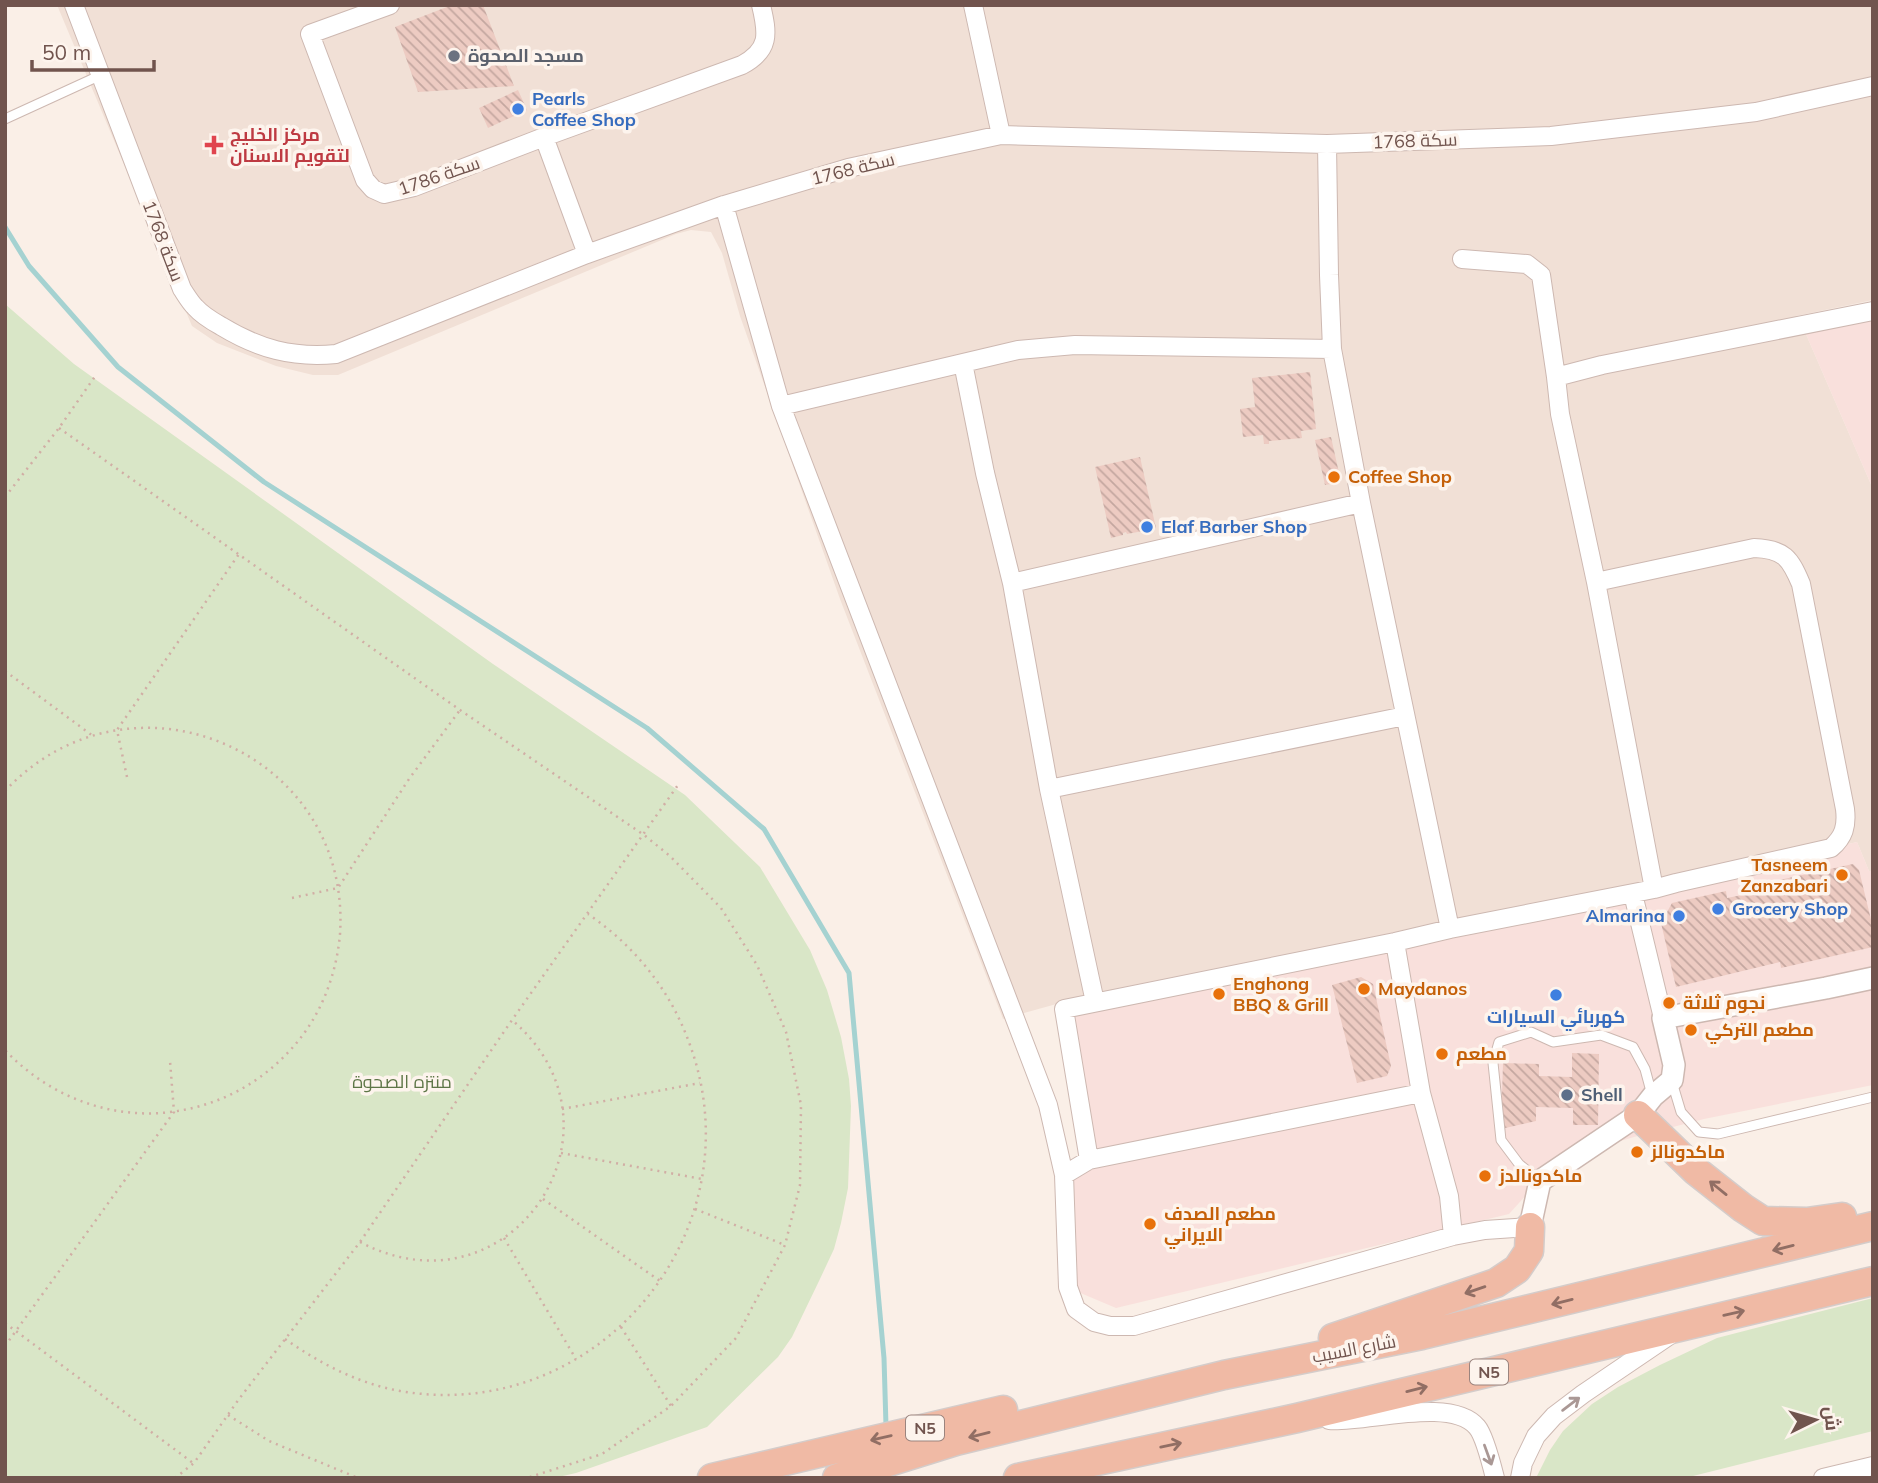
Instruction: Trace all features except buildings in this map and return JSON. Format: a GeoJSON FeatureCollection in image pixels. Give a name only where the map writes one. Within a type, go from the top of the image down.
{"type":"FeatureCollection","features":[{"type":"Feature","properties":{"kind":"highway"},"geometry":{"type":"LineString","coordinates":[[1645,1106],[1696,1171],[1763,1221],[1807,1222],[1873,1212]]}},
{"type":"Feature","properties":{"kind":"highway","name":"شارع السيب"},"geometry":{"type":"LineString","coordinates":[[837,1478],[956,1441],[1224,1375],[1422,1335],[1873,1226]]}},
{"type":"Feature","properties":{"kind":"highway"},"geometry":{"type":"LineString","coordinates":[[1224,1375],[1496,1283],[1517,1269],[1529,1251],[1530,1227]]}},
{"type":"Feature","properties":{"kind":"highway","name":"N5"},"geometry":{"type":"LineString","coordinates":[[1018,1478],[1297,1418],[1873,1281]]}},
{"type":"Feature","properties":{"kind":"highway","name":"N5"},"geometry":{"type":"LineString","coordinates":[[712,1478],[1062,1397],[1141,1396]]}},
{"type":"Feature","properties":{"kind":"highway","name":"N5"},"geometry":{"type":"LineString","coordinates":[[1059,1478],[1105,1460]]}},
{"type":"Feature","properties":{"kind":"street","name":"سكة 1768"},"geometry":{"type":"LineString","coordinates":[[74,5],[181,289],[196,308],[253,344],[290,354],[314,356],[336,354],[587,254],[724,205],[848,168],[1001,135],[1327,144],[1551,136],[1756,112],[1873,86]]}},
{"type":"Feature","properties":{"kind":"street","name":"سكة 1786"},"geometry":{"type":"LineString","coordinates":[[390,5],[310,34],[365,180],[384,194],[414,187],[748,61],[761,51],[765,43],[766,32],[761,5]]}},
{"type":"Feature","properties":{"kind":"street"},"geometry":{"type":"LineString","coordinates":[[973,5],[1001,135]]}},
{"type":"Feature","properties":{"kind":"street"},"geometry":{"type":"LineString","coordinates":[[544,137],[587,254]]}},
{"type":"Feature","properties":{"kind":"street"},"geometry":{"type":"LineString","coordinates":[[1327,144],[1332,349],[1450,929]]}},
{"type":"Feature","properties":{"kind":"street"},"geometry":{"type":"LineString","coordinates":[[724,205],[781,406],[1048,1105],[1064,1175],[1068,1287],[1076,1309],[1094,1322],[1111,1326],[1134,1326],[1453,1236],[1485,1230],[1530,1227],[1540,1181],[1645,1106],[1672,1080],[1674,1065],[1633,894]]}},
{"type":"Feature","properties":{"kind":"street"},"geometry":{"type":"LineString","coordinates":[[1462,259],[1527,264],[1541,275],[1560,414],[1596,582],[1654,890]]}},
{"type":"Feature","properties":{"kind":"street"},"geometry":{"type":"LineString","coordinates":[[1556,377],[1602,365],[1873,311]]}},
{"type":"Feature","properties":{"kind":"street"},"geometry":{"type":"LineString","coordinates":[[781,406],[1018,350],[1075,345],[1332,349]]}},
{"type":"Feature","properties":{"kind":"street"},"geometry":{"type":"LineString","coordinates":[[963,363],[985,474],[1012,583],[1049,789],[1095,1002]]}},
{"type":"Feature","properties":{"kind":"street"},"geometry":{"type":"LineString","coordinates":[[1012,583],[1362,503]]}},
{"type":"Feature","properties":{"kind":"street"},"geometry":{"type":"LineString","coordinates":[[1089,1160],[1064,1009],[1395,943],[1450,929],[1654,890],[1831,848],[1839,841],[1846,821],[1842,796],[1801,584],[1787,557],[1754,548],[1596,582]]}},
{"type":"Feature","properties":{"kind":"street"},"geometry":{"type":"LineString","coordinates":[[1049,789],[1405,716]]}},
{"type":"Feature","properties":{"kind":"street"},"geometry":{"type":"LineString","coordinates":[[1395,943],[1421,1093],[1449,1196],[1453,1236]]}},
{"type":"Feature","properties":{"kind":"street"},"geometry":{"type":"LineString","coordinates":[[1663,1018],[1873,978]]}},
{"type":"Feature","properties":{"kind":"street"},"geometry":{"type":"LineString","coordinates":[[1064,1175],[1089,1160],[1421,1093]]}},
{"type":"Feature","properties":{"kind":"street"},"geometry":{"type":"LineString","coordinates":[[1520,1478],[1523,1463],[1536,1436],[1554,1416],[1687,1324]]}},
{"type":"Feature","properties":{"kind":"street"},"geometry":{"type":"LineString","coordinates":[[1297,1418],[1335,1421],[1436,1411],[1462,1415],[1478,1427],[1495,1478]]}},
{"type":"Feature","properties":{"kind":"street"},"geometry":{"type":"LineString","coordinates":[[1823,1478],[1873,1466]]}},
{"type":"Feature","properties":{"kind":"lane"},"geometry":{"type":"LineString","coordinates":[[5,119],[101,75]]}},
{"type":"Feature","properties":{"kind":"lane"},"geometry":{"type":"LineString","coordinates":[[1540,1181],[1518,1164],[1502,1140],[1493,1063],[1499,1042],[1531,1032],[1553,1042],[1601,1035],[1633,1047],[1644,1069],[1645,1106]]}},
{"type":"Feature","properties":{"kind":"lane"},"geometry":{"type":"LineString","coordinates":[[1672,1080],[1681,1112],[1699,1132],[1718,1134],[1873,1097]]}},
{"type":"Feature","properties":{"kind":"path"},"geometry":{"type":"LineString","coordinates":[[5,497],[96,375]]}},
{"type":"Feature","properties":{"kind":"path"},"geometry":{"type":"LineString","coordinates":[[59,428],[460,710],[644,835],[670,856],[721,908],[757,965],[786,1032],[801,1105],[800,1185],[785,1245],[736,1338],[671,1406],[602,1454],[527,1478]]}},
{"type":"Feature","properties":{"kind":"path"},"geometry":{"type":"LineString","coordinates":[[127,777],[117,730],[239,554]]}},
{"type":"Feature","properties":{"kind":"path"},"geometry":{"type":"LineString","coordinates":[[5,671],[93,736]]}},
{"type":"Feature","properties":{"kind":"path"},"geometry":{"type":"LineString","coordinates":[[292,898],[338,888],[409,779],[460,710]]}},
{"type":"Feature","properties":{"kind":"path"},"geometry":{"type":"LineString","coordinates":[[5,791],[30,768],[51,754],[93,736],[117,730],[151,727],[217,740],[255,760],[283,783],[309,815],[326,846],[338,888],[340,929],[334,971],[319,1009],[303,1035],[283,1059],[248,1086],[212,1103],[174,1112],[131,1113],[110,1110],[82,1102],[42,1082],[5,1050]]}},
{"type":"Feature","properties":{"kind":"path"},"geometry":{"type":"LineString","coordinates":[[175,1478],[194,1463],[360,1242],[678,785]]}},
{"type":"Feature","properties":{"kind":"path"},"geometry":{"type":"LineString","coordinates":[[285,1339],[324,1364],[355,1378],[388,1388],[429,1394],[464,1394],[501,1389],[539,1377],[601,1343],[621,1327],[660,1281],[682,1243],[695,1209],[702,1178],[706,1128],[701,1083],[685,1030],[664,991],[631,949],[588,914]]}},
{"type":"Feature","properties":{"kind":"path"},"geometry":{"type":"LineString","coordinates":[[360,1242],[405,1259],[430,1261],[467,1256],[504,1238],[527,1219],[542,1198],[561,1153],[562,1109],[555,1079],[545,1057],[533,1040],[512,1020]]}},
{"type":"Feature","properties":{"kind":"path"},"geometry":{"type":"LineString","coordinates":[[5,1346],[174,1112],[170,1061]]}},
{"type":"Feature","properties":{"kind":"path"},"geometry":{"type":"LineString","coordinates":[[562,1109],[701,1083]]}},
{"type":"Feature","properties":{"kind":"path"},"geometry":{"type":"LineString","coordinates":[[561,1153],[702,1178]]}},
{"type":"Feature","properties":{"kind":"path"},"geometry":{"type":"LineString","coordinates":[[542,1198],[660,1281]]}},
{"type":"Feature","properties":{"kind":"path"},"geometry":{"type":"LineString","coordinates":[[695,1209],[785,1245]]}},
{"type":"Feature","properties":{"kind":"path"},"geometry":{"type":"LineString","coordinates":[[504,1238],[576,1359]]}},
{"type":"Feature","properties":{"kind":"path"},"geometry":{"type":"LineString","coordinates":[[5,1323],[194,1463]]}},
{"type":"Feature","properties":{"kind":"path"},"geometry":{"type":"LineString","coordinates":[[621,1327],[671,1406]]}},
{"type":"Feature","properties":{"kind":"path"},"geometry":{"type":"LineString","coordinates":[[228,1415],[269,1441],[358,1478]]}},
{"type":"Feature","properties":{"kind":"shaded area"},"geometry":{"type":"Polygon","coordinates":[[[57,5],[1873,5],[1873,300],[1796,316],[1873,489],[1873,871],[1869,871],[1857,842],[1676,883],[1060,1003],[1003,1019],[840,599],[740,316],[722,253],[711,232],[691,230],[676,234],[338,375],[313,375],[276,366],[217,343],[192,326],[57,5]]]}},
{"type":"Feature","properties":{"kind":"shaded area"},"geometry":{"type":"Polygon","coordinates":[[[1873,311],[1873,489],[1802,325],[1873,311]]]}},
{"type":"Feature","properties":{"kind":"shaded area"},"geometry":{"type":"Polygon","coordinates":[[[1857,842],[1869,871],[1873,871],[1873,1085],[1704,1119],[1559,1159],[1509,1214],[1116,1308],[1071,1289],[1064,1175],[1089,1159],[1064,1009],[1654,889],[1857,842]]]}},
{"type":"Feature","properties":{"kind":"green space","name":"منتزه الصحوة"},"geometry":{"type":"Polygon","coordinates":[[[5,304],[74,364],[493,664],[685,795],[760,867],[810,950],[827,990],[841,1037],[851,1106],[848,1188],[834,1249],[792,1337],[778,1357],[707,1427],[576,1473],[554,1478],[5,1478],[5,304]]]}},
{"type":"Feature","properties":{"kind":"green space"},"geometry":{"type":"Polygon","coordinates":[[[1873,1298],[1873,1431],[1685,1478],[1536,1478],[1563,1431],[1592,1404],[1618,1387],[1717,1338],[1873,1298]]]}},
{"type":"Feature","properties":{"kind":"waterway"},"geometry":{"type":"LineString","coordinates":[[5,227],[29,266],[118,367],[264,482],[647,728],[764,829],[849,973],[884,1358],[886,1426]]}},
{"type":"Feature","properties":{"kind":"place","name":"مسجد الصحوة"},"geometry":{"type":"Point","coordinates":[454,56]}},
{"type":"Feature","properties":{"kind":"place","name":"Pearls Coffee Shop"},"geometry":{"type":"Point","coordinates":[518,109]}},
{"type":"Feature","properties":{"kind":"place","name":"مركز الخليج لتقويم الاسنان"},"geometry":{"type":"Point","coordinates":[214,145]}},
{"type":"Feature","properties":{"kind":"place","name":"Coffee Shop"},"geometry":{"type":"Point","coordinates":[1334,477]}},
{"type":"Feature","properties":{"kind":"place","name":"Elaf Barber Shop"},"geometry":{"type":"Point","coordinates":[1147,527]}},
{"type":"Feature","properties":{"kind":"place","name":"Tasneem Zanzabari"},"geometry":{"type":"Point","coordinates":[1842,875]}},
{"type":"Feature","properties":{"kind":"place","name":"Grocery Shop"},"geometry":{"type":"Point","coordinates":[1718,909]}},
{"type":"Feature","properties":{"kind":"place","name":"Almarina"},"geometry":{"type":"Point","coordinates":[1679,916]}},
{"type":"Feature","properties":{"kind":"place","name":"Maydanos"},"geometry":{"type":"Point","coordinates":[1364,989]}},
{"type":"Feature","properties":{"kind":"place","name":"Enghong BBQ & Grill"},"geometry":{"type":"Point","coordinates":[1219,994]}},
{"type":"Feature","properties":{"kind":"place","name":"كهربائي السيارات"},"geometry":{"type":"Point","coordinates":[1556,995]}},
{"type":"Feature","properties":{"kind":"place","name":"نجوم ثلاثة"},"geometry":{"type":"Point","coordinates":[1669,1003]}},
{"type":"Feature","properties":{"kind":"place","name":"مطعم التركي"},"geometry":{"type":"Point","coordinates":[1691,1030]}},
{"type":"Feature","properties":{"kind":"place","name":"مطعم"},"geometry":{"type":"Point","coordinates":[1442,1054]}},
{"type":"Feature","properties":{"kind":"place","name":"Shell"},"geometry":{"type":"Point","coordinates":[1567,1095]}},
{"type":"Feature","properties":{"kind":"place","name":"ماكدونالز"},"geometry":{"type":"Point","coordinates":[1637,1152]}},
{"type":"Feature","properties":{"kind":"place","name":"ماكدونالدز"},"geometry":{"type":"Point","coordinates":[1485,1176]}},
{"type":"Feature","properties":{"kind":"place","name":"مطعم الصدف الايراني"},"geometry":{"type":"Point","coordinates":[1150,1224]}}]}
